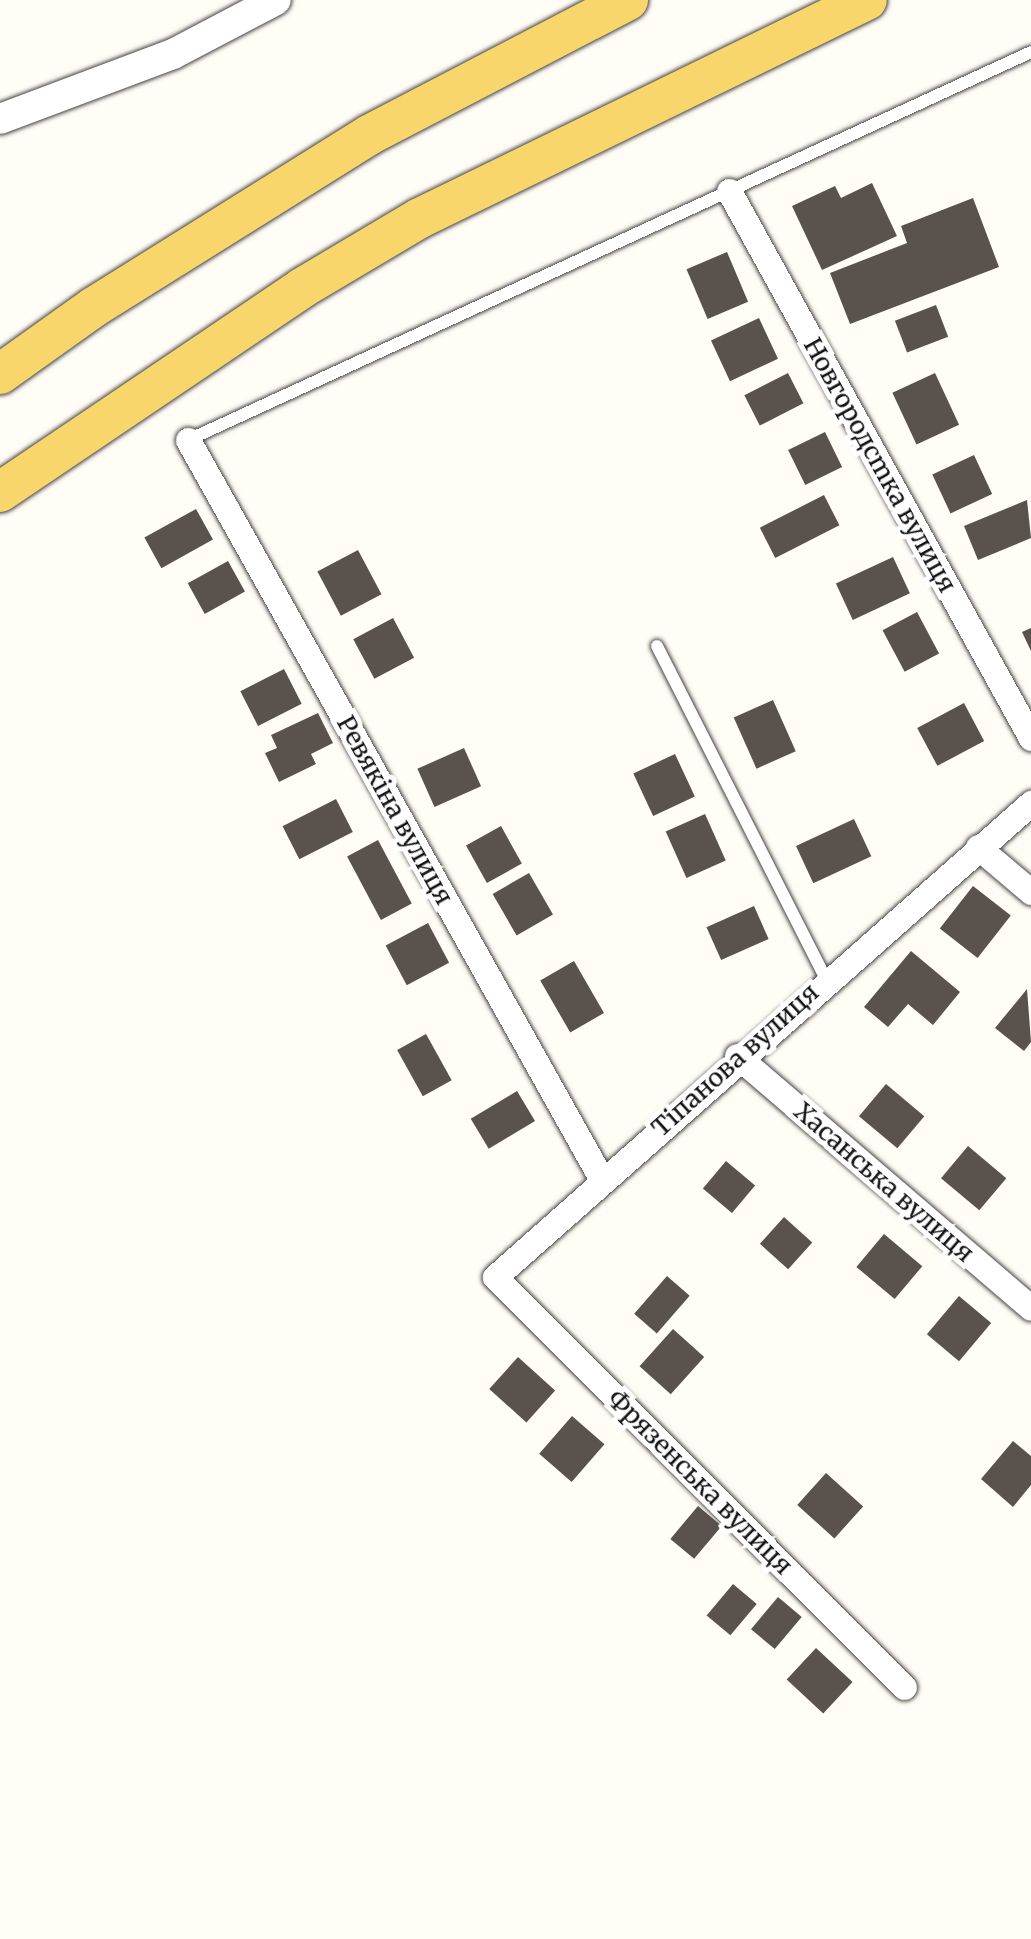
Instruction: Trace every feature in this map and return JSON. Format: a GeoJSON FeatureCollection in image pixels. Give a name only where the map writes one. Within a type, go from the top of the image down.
{"type":"FeatureCollection","features":[{"type":"Feature","properties":{"kind":"main road"},"geometry":{"type":"LineString","coordinates":[[0,374],[369,135],[628,0]]}},
{"type":"Feature","properties":{"kind":"main road"},"geometry":{"type":"LineString","coordinates":[[0,492],[302,288],[420,218],[868,0]]}},
{"type":"Feature","properties":{"kind":"street"},"geometry":{"type":"LineString","coordinates":[[0,119],[173,54],[276,0]]}},
{"type":"Feature","properties":{"kind":"street","name":"Новгородсmка вулиця"},"geometry":{"type":"LineString","coordinates":[[729,191],[1031,738]]}},
{"type":"Feature","properties":{"kind":"street","name":"Ревякiна вулиця"},"geometry":{"type":"LineString","coordinates":[[188,440],[602,1180]]}},
{"type":"Feature","properties":{"kind":"street","name":"Тіпанова вулиця"},"geometry":{"type":"LineString","coordinates":[[495,1277],[737,1056],[1031,803]]}},
{"type":"Feature","properties":{"kind":"street"},"geometry":{"type":"LineString","coordinates":[[978,847],[1031,892]]}},
{"type":"Feature","properties":{"kind":"street","name":"Хасанська вулиця"},"geometry":{"type":"LineString","coordinates":[[737,1056],[1031,1308]]}},
{"type":"Feature","properties":{"kind":"street","name":"Фрязенська вулиця"},"geometry":{"type":"LineString","coordinates":[[495,1277],[904,1687]]}},
{"type":"Feature","properties":{"kind":"lane"},"geometry":{"type":"LineString","coordinates":[[188,440],[1031,52]]}},
{"type":"Feature","properties":{"kind":"lane"},"geometry":{"type":"LineString","coordinates":[[657,646],[826,980]]}},
{"type":"Feature","properties":{"kind":"building"},"geometry":{"type":"Polygon","coordinates":[[[872,183],[897,236],[822,270],[792,206],[835,186],[841,198],[872,183]]]}},
{"type":"Feature","properties":{"kind":"building"},"geometry":{"type":"Polygon","coordinates":[[[973,198],[999,267],[850,324],[830,273],[907,243],[901,226],[973,198]]]}},
{"type":"Feature","properties":{"kind":"building"},"geometry":{"type":"Polygon","coordinates":[[[727,252],[748,302],[708,319],[686,269],[727,252]]]}},
{"type":"Feature","properties":{"kind":"building"},"geometry":{"type":"Polygon","coordinates":[[[936,305],[948,337],[907,353],[895,321],[936,305]]]}},
{"type":"Feature","properties":{"kind":"building"},"geometry":{"type":"Polygon","coordinates":[[[759,318],[778,359],[730,381],[711,340],[759,318]]]}},
{"type":"Feature","properties":{"kind":"building"},"geometry":{"type":"Polygon","coordinates":[[[788,373],[803,403],[760,426],[744,395],[788,373]]]}},
{"type":"Feature","properties":{"kind":"building"},"geometry":{"type":"Polygon","coordinates":[[[935,373],[959,425],[916,445],[892,393],[935,373]]]}},
{"type":"Feature","properties":{"kind":"building"},"geometry":{"type":"Polygon","coordinates":[[[825,432],[842,467],[805,485],[788,450],[825,432]]]}},
{"type":"Feature","properties":{"kind":"building"},"geometry":{"type":"Polygon","coordinates":[[[974,455],[992,494],[950,513],[932,474],[974,455]]]}},
{"type":"Feature","properties":{"kind":"building"},"geometry":{"type":"Polygon","coordinates":[[[824,495],[839,525],[775,558],[760,528],[824,495]]]}},
{"type":"Feature","properties":{"kind":"building"},"geometry":{"type":"Polygon","coordinates":[[[1027,500],[1031,538],[978,560],[964,526],[1027,500]]]}},
{"type":"Feature","properties":{"kind":"building"},"geometry":{"type":"Polygon","coordinates":[[[196,509],[213,540],[161,568],[144,538],[196,509]]]}},
{"type":"Feature","properties":{"kind":"building"},"geometry":{"type":"Polygon","coordinates":[[[358,550],[381,594],[341,616],[317,572],[358,550]]]}},
{"type":"Feature","properties":{"kind":"building"},"geometry":{"type":"Polygon","coordinates":[[[893,557],[910,593],[853,620],[836,584],[893,557]]]}},
{"type":"Feature","properties":{"kind":"building"},"geometry":{"type":"Polygon","coordinates":[[[228,561],[245,592],[205,614],[188,583],[228,561]]]}},
{"type":"Feature","properties":{"kind":"building"},"geometry":{"type":"Polygon","coordinates":[[[917,612],[939,653],[905,672],[883,630],[917,612]]]}},
{"type":"Feature","properties":{"kind":"building"},"geometry":{"type":"Polygon","coordinates":[[[393,618],[414,658],[374,679],[353,639],[393,618]]]}},
{"type":"Feature","properties":{"kind":"building"},"geometry":{"type":"Polygon","coordinates":[[[1031,628],[1031,651],[1022,632],[1031,628]]]}},
{"type":"Feature","properties":{"kind":"building"},"geometry":{"type":"Polygon","coordinates":[[[284,669],[302,704],[258,726],[240,691],[284,669]]]}},
{"type":"Feature","properties":{"kind":"building"},"geometry":{"type":"Polygon","coordinates":[[[773,700],[796,751],[756,769],[734,717],[773,700]]]}},
{"type":"Feature","properties":{"kind":"building"},"geometry":{"type":"Polygon","coordinates":[[[964,703],[984,741],[937,766],[917,728],[964,703]]]}},
{"type":"Feature","properties":{"kind":"building"},"geometry":{"type":"Polygon","coordinates":[[[318,713],[333,743],[311,754],[316,764],[279,782],[265,753],[277,748],[271,735],[318,713]]]}},
{"type":"Feature","properties":{"kind":"building"},"geometry":{"type":"Polygon","coordinates":[[[464,748],[481,786],[434,807],[417,769],[464,748]]]}},
{"type":"Feature","properties":{"kind":"building"},"geometry":{"type":"Polygon","coordinates":[[[675,754],[695,797],[653,816],[633,773],[675,754]]]}},
{"type":"Feature","properties":{"kind":"building"},"geometry":{"type":"Polygon","coordinates":[[[336,799],[353,832],[299,859],[283,826],[336,799]]]}},
{"type":"Feature","properties":{"kind":"building"},"geometry":{"type":"Polygon","coordinates":[[[705,814],[726,861],[686,878],[666,831],[705,814]]]}},
{"type":"Feature","properties":{"kind":"building"},"geometry":{"type":"Polygon","coordinates":[[[854,819],[871,856],[813,883],[796,846],[854,819]]]}},
{"type":"Feature","properties":{"kind":"building"},"geometry":{"type":"Polygon","coordinates":[[[501,826],[522,864],[487,883],[466,845],[501,826]]]}},
{"type":"Feature","properties":{"kind":"building"},"geometry":{"type":"Polygon","coordinates":[[[378,840],[412,904],[381,920],[347,856],[378,840]]]}},
{"type":"Feature","properties":{"kind":"building"},"geometry":{"type":"Polygon","coordinates":[[[529,873],[553,915],[517,936],[493,894],[529,873]]]}},
{"type":"Feature","properties":{"kind":"building"},"geometry":{"type":"Polygon","coordinates":[[[973,886],[1011,916],[978,958],[940,929],[973,886]]]}},
{"type":"Feature","properties":{"kind":"building"},"geometry":{"type":"Polygon","coordinates":[[[754,906],[769,939],[721,960],[706,927],[754,906]]]}},
{"type":"Feature","properties":{"kind":"building"},"geometry":{"type":"Polygon","coordinates":[[[428,923],[449,963],[407,985],[386,946],[428,923]]]}},
{"type":"Feature","properties":{"kind":"building"},"geometry":{"type":"Polygon","coordinates":[[[911,951],[960,992],[933,1025],[908,1004],[888,1027],[864,1007],[911,951]]]}},
{"type":"Feature","properties":{"kind":"building"},"geometry":{"type":"Polygon","coordinates":[[[574,961],[604,1013],[570,1032],[540,980],[574,961]]]}},
{"type":"Feature","properties":{"kind":"building"},"geometry":{"type":"Polygon","coordinates":[[[1027,989],[1031,1042],[1024,1051],[995,1028],[1027,989]]]}},
{"type":"Feature","properties":{"kind":"building"},"geometry":{"type":"Polygon","coordinates":[[[426,1034],[452,1080],[423,1096],[397,1050],[426,1034]]]}},
{"type":"Feature","properties":{"kind":"building"},"geometry":{"type":"Polygon","coordinates":[[[886,1084],[924,1116],[897,1148],[859,1116],[886,1084]]]}},
{"type":"Feature","properties":{"kind":"building"},"geometry":{"type":"Polygon","coordinates":[[[517,1091],[535,1121],[489,1149],[471,1119],[517,1091]]]}},
{"type":"Feature","properties":{"kind":"building"},"geometry":{"type":"Polygon","coordinates":[[[968,1146],[1006,1178],[979,1210],[941,1178],[968,1146]]]}},
{"type":"Feature","properties":{"kind":"building"},"geometry":{"type":"Polygon","coordinates":[[[726,1161],[755,1185],[732,1213],[703,1189],[726,1161]]]}},
{"type":"Feature","properties":{"kind":"building"},"geometry":{"type":"Polygon","coordinates":[[[784,1217],[812,1242],[788,1269],[760,1244],[784,1217]]]}},
{"type":"Feature","properties":{"kind":"building"},"geometry":{"type":"Polygon","coordinates":[[[884,1234],[922,1266],[895,1299],[856,1267],[884,1234]]]}},
{"type":"Feature","properties":{"kind":"building"},"geometry":{"type":"Polygon","coordinates":[[[667,1276],[690,1296],[657,1333],[634,1314],[667,1276]]]}},
{"type":"Feature","properties":{"kind":"building"},"geometry":{"type":"Polygon","coordinates":[[[959,1296],[991,1323],[959,1361],[927,1334],[959,1296]]]}},
{"type":"Feature","properties":{"kind":"building"},"geometry":{"type":"Polygon","coordinates":[[[673,1329],[704,1357],[671,1394],[640,1366],[673,1329]]]}},
{"type":"Feature","properties":{"kind":"building"},"geometry":{"type":"Polygon","coordinates":[[[518,1357],[555,1390],[526,1422],[489,1389],[518,1357]]]}},
{"type":"Feature","properties":{"kind":"building"},"geometry":{"type":"Polygon","coordinates":[[[572,1416],[604,1444],[572,1482],[539,1454],[572,1416]]]}},
{"type":"Feature","properties":{"kind":"building"},"geometry":{"type":"Polygon","coordinates":[[[1013,1441],[1031,1456],[1031,1485],[1013,1507],[981,1479],[1013,1441]]]}},
{"type":"Feature","properties":{"kind":"building"},"geometry":{"type":"Polygon","coordinates":[[[826,1473],[863,1506],[834,1538],[797,1505],[826,1473]]]}},
{"type":"Feature","properties":{"kind":"building"},"geometry":{"type":"Polygon","coordinates":[[[698,1506],[722,1526],[694,1559],[670,1539],[698,1506]]]}},
{"type":"Feature","properties":{"kind":"building"},"geometry":{"type":"Polygon","coordinates":[[[733,1584],[757,1604],[730,1635],[707,1615],[733,1584]]]}},
{"type":"Feature","properties":{"kind":"building"},"geometry":{"type":"Polygon","coordinates":[[[778,1597],[802,1617],[775,1649],[751,1629],[778,1597]]]}},
{"type":"Feature","properties":{"kind":"building"},"geometry":{"type":"Polygon","coordinates":[[[816,1648],[853,1682],[823,1714],[787,1679],[816,1648]]]}}]}
